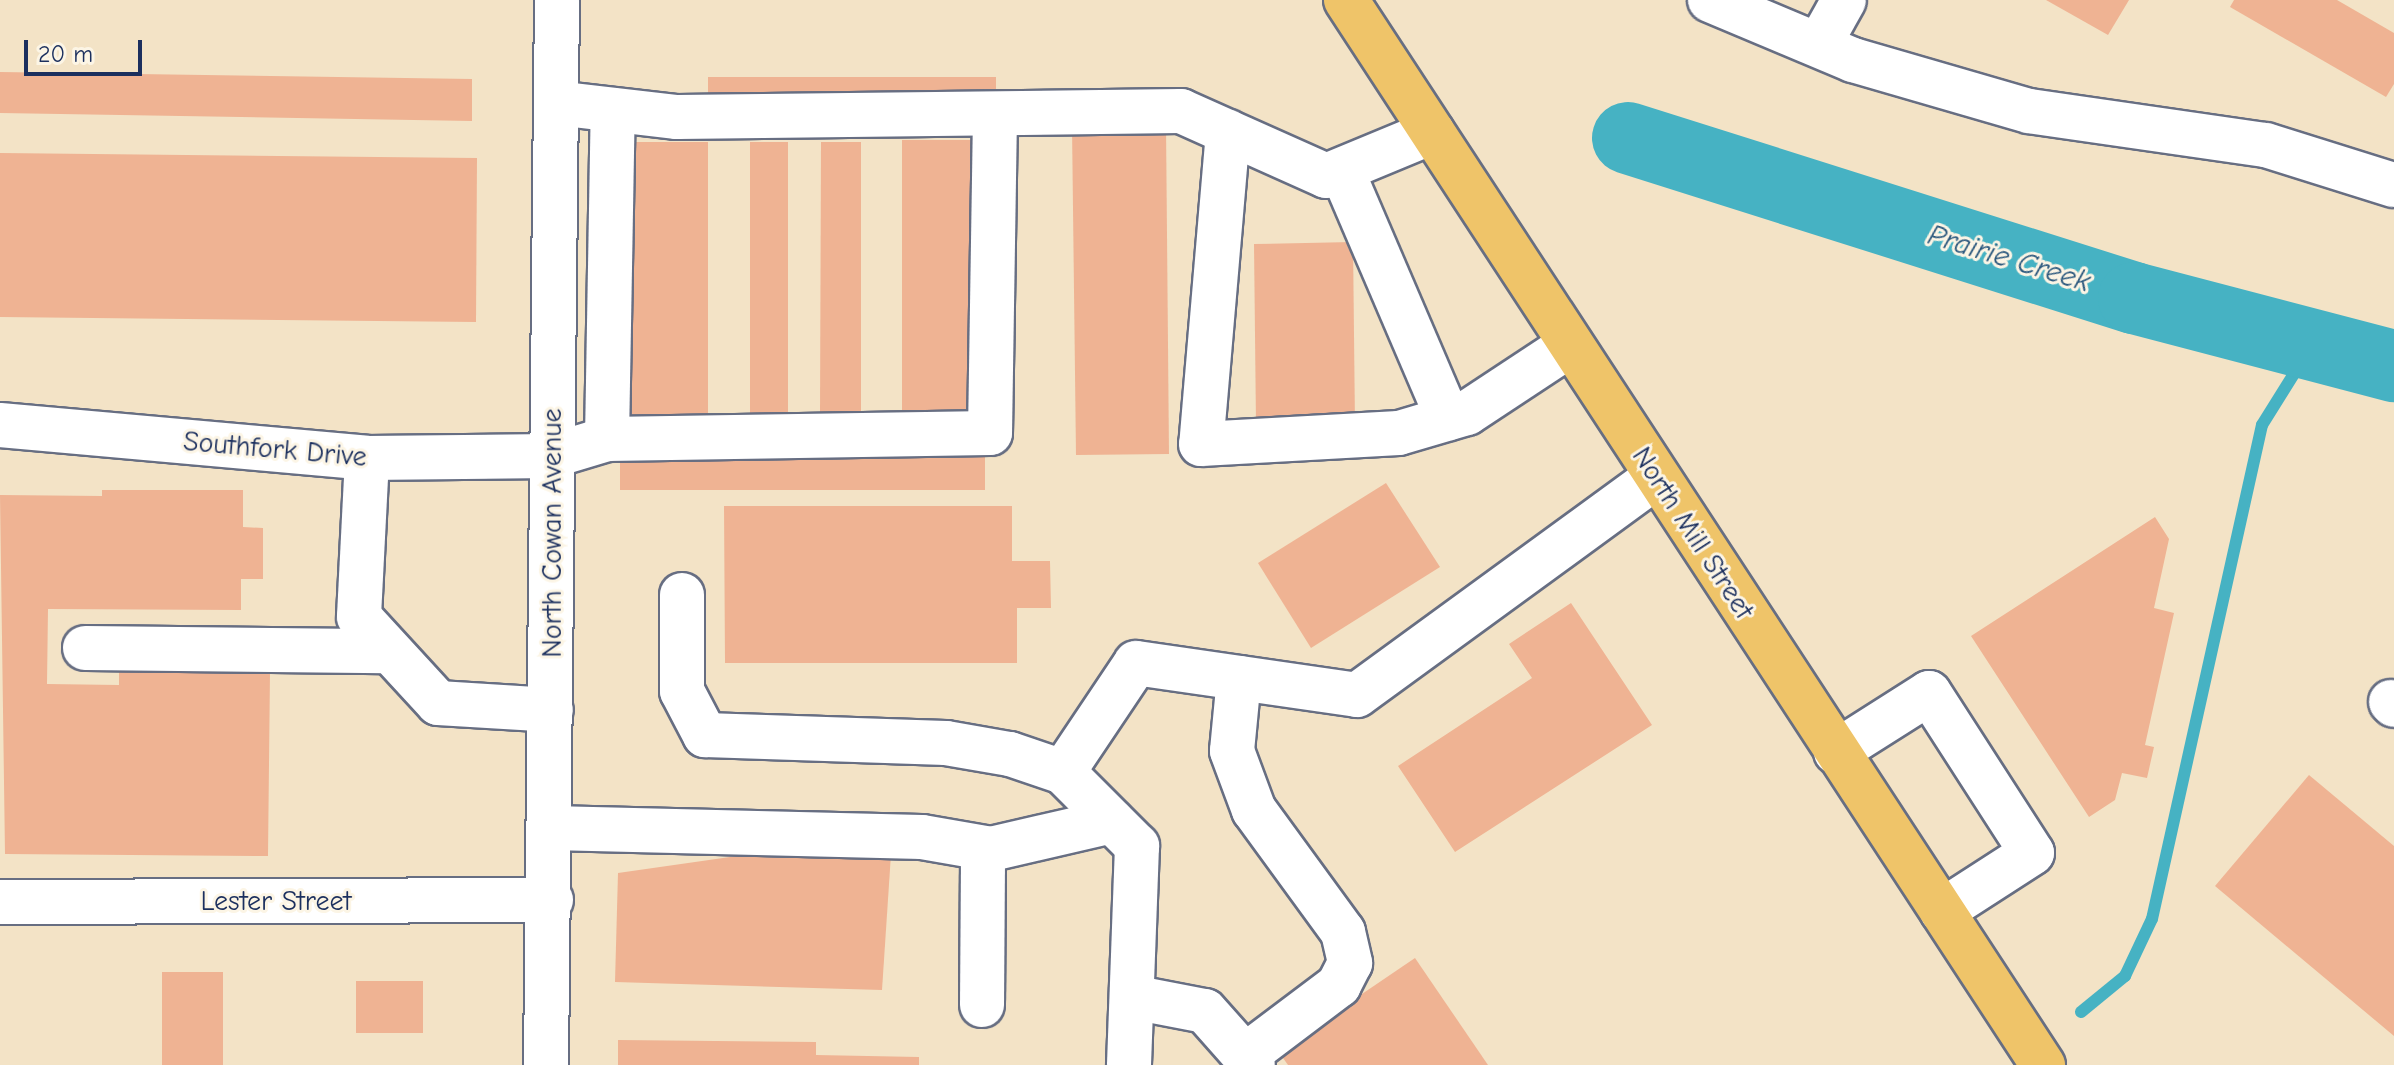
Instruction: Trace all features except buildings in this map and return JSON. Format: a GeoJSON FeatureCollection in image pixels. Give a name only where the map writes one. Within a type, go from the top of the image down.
{"type":"FeatureCollection","features":[{"type":"Feature","properties":{"kind":"main road","name":"North Mill Street"},"geometry":{"type":"LineString","coordinates":[[1346,0],[1942,911],[2038,1063]]}},
{"type":"Feature","properties":{"kind":"street","name":"North Cowan Avenue"},"geometry":{"type":"LineString","coordinates":[[546,1065],[551,900],[551,456],[557,0]]}},
{"type":"Feature","properties":{"kind":"street"},"geometry":{"type":"LineString","coordinates":[[1710,0],[1820,43],[1853,60],[2029,111],[2266,145],[2394,185]]}},
{"type":"Feature","properties":{"kind":"street"},"geometry":{"type":"LineString","coordinates":[[1820,43],[1844,0]]}},
{"type":"Feature","properties":{"kind":"street"},"geometry":{"type":"LineString","coordinates":[[556,103],[677,117],[1181,111],[1326,176],[1432,132]]}},
{"type":"Feature","properties":{"kind":"street"},"geometry":{"type":"LineString","coordinates":[[607,439],[613,110]]}},
{"type":"Feature","properties":{"kind":"street","name":"Southfork Drive"},"geometry":{"type":"LineString","coordinates":[[0,425],[367,458],[551,456],[607,439],[990,433],[995,115]]}},
{"type":"Feature","properties":{"kind":"street"},"geometry":{"type":"LineString","coordinates":[[1228,132],[1201,444],[1399,433],[1448,418],[1570,345]]}},
{"type":"Feature","properties":{"kind":"street"},"geometry":{"type":"LineString","coordinates":[[1342,171],[1448,418]]}},
{"type":"Feature","properties":{"kind":"street"},"geometry":{"type":"LineString","coordinates":[[367,458],[359,617],[438,703],[551,710]]}},
{"type":"Feature","properties":{"kind":"street"},"geometry":{"type":"LineString","coordinates":[[1063,772],[1136,663],[1357,695],[1656,477]]}},
{"type":"Feature","properties":{"kind":"street"},"geometry":{"type":"LineString","coordinates":[[682,595],[682,691],[705,735],[946,743],[1063,772],[1137,846],[1129,1065]]}},
{"type":"Feature","properties":{"kind":"street"},"geometry":{"type":"LineString","coordinates":[[85,648],[388,651]]}},
{"type":"Feature","properties":{"kind":"street"},"geometry":{"type":"LineString","coordinates":[[1132,997],[1205,1011],[1249,1060],[1339,985],[1350,963],[1343,932],[1254,810],[1232,751],[1239,678]]}},
{"type":"Feature","properties":{"kind":"street"},"geometry":{"type":"LineString","coordinates":[[1836,752],[1929,693],[2032,853],[1942,911]]}},
{"type":"Feature","properties":{"kind":"street"},"geometry":{"type":"LineString","coordinates":[[551,828],[922,837],[983,848],[1112,821]]}},
{"type":"Feature","properties":{"kind":"street"},"geometry":{"type":"LineString","coordinates":[[982,1005],[983,848]]}},
{"type":"Feature","properties":{"kind":"street","name":"Lester Street"},"geometry":{"type":"LineString","coordinates":[[0,902],[551,900]]}},
{"type":"Feature","properties":{"kind":"waterway","name":"Prairie Creek"},"geometry":{"type":"LineString","coordinates":[[1628,138],[2134,298],[2394,366]]}},
{"type":"Feature","properties":{"kind":"waterway"},"geometry":{"type":"LineString","coordinates":[[2081,1012],[2125,976],[2152,919],[2262,425],[2312,345]]}}]}
